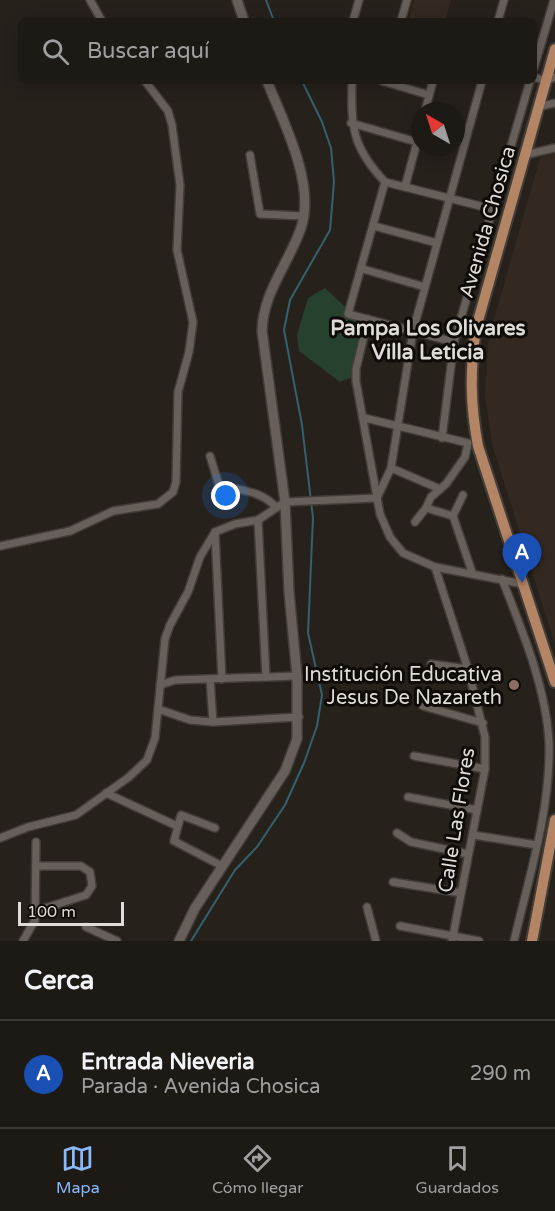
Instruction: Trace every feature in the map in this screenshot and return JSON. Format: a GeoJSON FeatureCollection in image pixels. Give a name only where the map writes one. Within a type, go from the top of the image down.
{"type":"FeatureCollection","features":[{"type":"Feature","properties":{"kind":"main road"},"geometry":{"type":"LineString","coordinates":[[237,0],[243,18]]}},
{"type":"Feature","properties":{"kind":"main road","name":"Avenida Chosica"},"geometry":{"type":"LineString","coordinates":[[555,49],[550,79],[538,107],[476,328],[470,374],[471,412],[478,446],[555,681]]}},
{"type":"Feature","properties":{"kind":"main road"},"geometry":{"type":"LineString","coordinates":[[179,941],[195,908],[285,771],[297,739],[299,717],[297,676],[289,592],[285,502],[267,382],[262,318],[265,305],[304,216],[302,180],[295,150],[268,84]]}},
{"type":"Feature","properties":{"kind":"main road"},"geometry":{"type":"LineString","coordinates":[[532,941],[551,868],[555,820]]}},
{"type":"Feature","properties":{"kind":"street"},"geometry":{"type":"LineString","coordinates":[[90,0],[100,18]]}},
{"type":"Feature","properties":{"kind":"street"},"geometry":{"type":"LineString","coordinates":[[354,18],[359,0]]}},
{"type":"Feature","properties":{"kind":"street"},"geometry":{"type":"LineString","coordinates":[[402,18],[407,0]]}},
{"type":"Feature","properties":{"kind":"street"},"geometry":{"type":"LineString","coordinates":[[499,18],[504,0]]}},
{"type":"Feature","properties":{"kind":"street"},"geometry":{"type":"LineString","coordinates":[[537,58],[554,0]]}},
{"type":"Feature","properties":{"kind":"street"},"geometry":{"type":"LineString","coordinates":[[0,546],[70,531],[113,511],[158,504],[173,492],[176,482],[178,392],[189,352],[193,322],[177,250],[180,185],[172,125],[168,111],[147,84]]}},
{"type":"Feature","properties":{"kind":"street"},"geometry":{"type":"LineString","coordinates":[[352,84],[351,123],[366,162],[385,182],[492,209]]}},
{"type":"Feature","properties":{"kind":"street"},"geometry":{"type":"LineString","coordinates":[[392,84],[429,95]]}},
{"type":"Feature","properties":{"kind":"street"},"geometry":{"type":"LineString","coordinates":[[427,102],[432,84]]}},
{"type":"Feature","properties":{"kind":"street"},"geometry":{"type":"LineString","coordinates":[[377,498],[391,468],[413,331],[481,84]]}},
{"type":"Feature","properties":{"kind":"street"},"geometry":{"type":"LineString","coordinates":[[442,438],[454,342],[529,84]]}},
{"type":"Feature","properties":{"kind":"street"},"geometry":{"type":"LineString","coordinates":[[538,107],[555,103]]}},
{"type":"Feature","properties":{"kind":"street"},"geometry":{"type":"LineString","coordinates":[[351,123],[411,140]]}},
{"type":"Feature","properties":{"kind":"street"},"geometry":{"type":"LineString","coordinates":[[524,155],[555,148]]}},
{"type":"Feature","properties":{"kind":"street"},"geometry":{"type":"LineString","coordinates":[[250,155],[260,214],[304,216]]}},
{"type":"Feature","properties":{"kind":"street"},"geometry":{"type":"LineString","coordinates":[[405,187],[413,156]]}},
{"type":"Feature","properties":{"kind":"street"},"geometry":{"type":"LineString","coordinates":[[385,182],[363,269],[348,314],[454,342]]}},
{"type":"Feature","properties":{"kind":"street"},"geometry":{"type":"LineString","coordinates":[[375,226],[437,243]]}},
{"type":"Feature","properties":{"kind":"street"},"geometry":{"type":"LineString","coordinates":[[363,269],[424,287]]}},
{"type":"Feature","properties":{"kind":"street"},"geometry":{"type":"LineString","coordinates":[[368,319],[356,369],[377,498],[390,537],[403,553],[435,567],[472,572],[523,584]]}},
{"type":"Feature","properties":{"kind":"street"},"geometry":{"type":"LineString","coordinates":[[365,418],[397,428],[468,443],[465,457],[440,489],[431,496],[426,508],[415,522]]}},
{"type":"Feature","properties":{"kind":"street"},"geometry":{"type":"LineString","coordinates":[[210,456],[219,485],[242,492],[260,493],[276,507]]}},
{"type":"Feature","properties":{"kind":"street"},"geometry":{"type":"LineString","coordinates":[[391,468],[440,489]]}},
{"type":"Feature","properties":{"kind":"street"},"geometry":{"type":"LineString","coordinates":[[463,495],[453,516],[472,572]]}},
{"type":"Feature","properties":{"kind":"street"},"geometry":{"type":"LineString","coordinates":[[0,838],[28,827],[76,815],[147,760],[155,738],[165,639],[188,592],[200,556],[214,532],[235,524],[258,520],[285,502],[377,498]]}},
{"type":"Feature","properties":{"kind":"street"},"geometry":{"type":"LineString","coordinates":[[426,508],[453,516]]}},
{"type":"Feature","properties":{"kind":"street"},"geometry":{"type":"LineString","coordinates":[[258,520],[266,677]]}},
{"type":"Feature","properties":{"kind":"street"},"geometry":{"type":"LineString","coordinates":[[214,532],[222,679]]}},
{"type":"Feature","properties":{"kind":"street","name":"Calle Las Flores"},"geometry":{"type":"LineString","coordinates":[[435,567],[483,723],[485,769],[453,938]]}},
{"type":"Feature","properties":{"kind":"street"},"geometry":{"type":"LineString","coordinates":[[502,579],[531,657],[546,718],[549,764],[537,845],[514,941]]}},
{"type":"Feature","properties":{"kind":"street"},"geometry":{"type":"LineString","coordinates":[[431,664],[468,669]]}},
{"type":"Feature","properties":{"kind":"street"},"geometry":{"type":"LineString","coordinates":[[160,685],[175,680],[297,676]]}},
{"type":"Feature","properties":{"kind":"street"},"geometry":{"type":"LineString","coordinates":[[210,679],[213,722]]}},
{"type":"Feature","properties":{"kind":"street"},"geometry":{"type":"LineString","coordinates":[[423,706],[483,723]]}},
{"type":"Feature","properties":{"kind":"street"},"geometry":{"type":"LineString","coordinates":[[158,709],[190,720],[213,722],[299,717]]}},
{"type":"Feature","properties":{"kind":"street"},"geometry":{"type":"LineString","coordinates":[[414,756],[485,769]]}},
{"type":"Feature","properties":{"kind":"street"},"geometry":{"type":"LineString","coordinates":[[106,793],[177,826]]}},
{"type":"Feature","properties":{"kind":"street"},"geometry":{"type":"LineString","coordinates":[[408,796],[477,810]]}},
{"type":"Feature","properties":{"kind":"street"},"geometry":{"type":"LineString","coordinates":[[215,828],[181,815],[174,841],[222,866]]}},
{"type":"Feature","properties":{"kind":"street"},"geometry":{"type":"LineString","coordinates":[[397,833],[411,842],[468,854]]}},
{"type":"Feature","properties":{"kind":"street"},"geometry":{"type":"LineString","coordinates":[[473,835],[537,845]]}},
{"type":"Feature","properties":{"kind":"street"},"geometry":{"type":"LineString","coordinates":[[23,941],[35,920],[36,842]]}},
{"type":"Feature","properties":{"kind":"street"},"geometry":{"type":"LineString","coordinates":[[36,866],[81,866],[90,872],[92,886],[86,895],[36,911]]}},
{"type":"Feature","properties":{"kind":"street"},"geometry":{"type":"LineString","coordinates":[[393,882],[461,893]]}},
{"type":"Feature","properties":{"kind":"street"},"geometry":{"type":"LineString","coordinates":[[367,907],[376,941]]}},
{"type":"Feature","properties":{"kind":"street"},"geometry":{"type":"LineString","coordinates":[[400,926],[453,938],[479,941]]}},
{"type":"Feature","properties":{"kind":"street"},"geometry":{"type":"LineString","coordinates":[[86,927],[117,941]]}},
{"type":"Feature","properties":{"kind":"shaded area"},"geometry":{"type":"Polygon","coordinates":[[[414,0],[451,0],[446,18],[409,18],[414,0]]]}},
{"type":"Feature","properties":{"kind":"shaded area"},"geometry":{"type":"Polygon","coordinates":[[[555,154],[555,645],[492,444],[485,394],[489,337],[540,158],[555,154]]]}},
{"type":"Feature","properties":{"kind":"green space"},"geometry":{"type":"Polygon","coordinates":[[[325,288],[362,323],[352,377],[340,382],[299,351],[297,335],[308,298],[325,288]]]}},
{"type":"Feature","properties":{"kind":"waterway"},"geometry":{"type":"LineString","coordinates":[[266,0],[273,18]]}},
{"type":"Feature","properties":{"kind":"waterway"},"geometry":{"type":"LineString","coordinates":[[191,941],[235,870],[257,847],[285,805],[304,763],[317,726],[322,695],[308,633],[313,518],[302,425],[284,330],[290,300],[330,230],[334,182],[331,148],[322,122],[303,84]]}},
{"type":"Feature","properties":{"kind":"place","name":"Entrada Nieveria"},"geometry":{"type":"Point","coordinates":[522,583]}},
{"type":"Feature","properties":{"kind":"place","name":"Institución Educativa Jesus De Nazareth"},"geometry":{"type":"Point","coordinates":[514,685]}},
{"type":"Feature","properties":{"kind":"district","name":"Pampa Los Olivares Villa Leticia"},"geometry":{"type":"Point","coordinates":[428,340]}}]}
